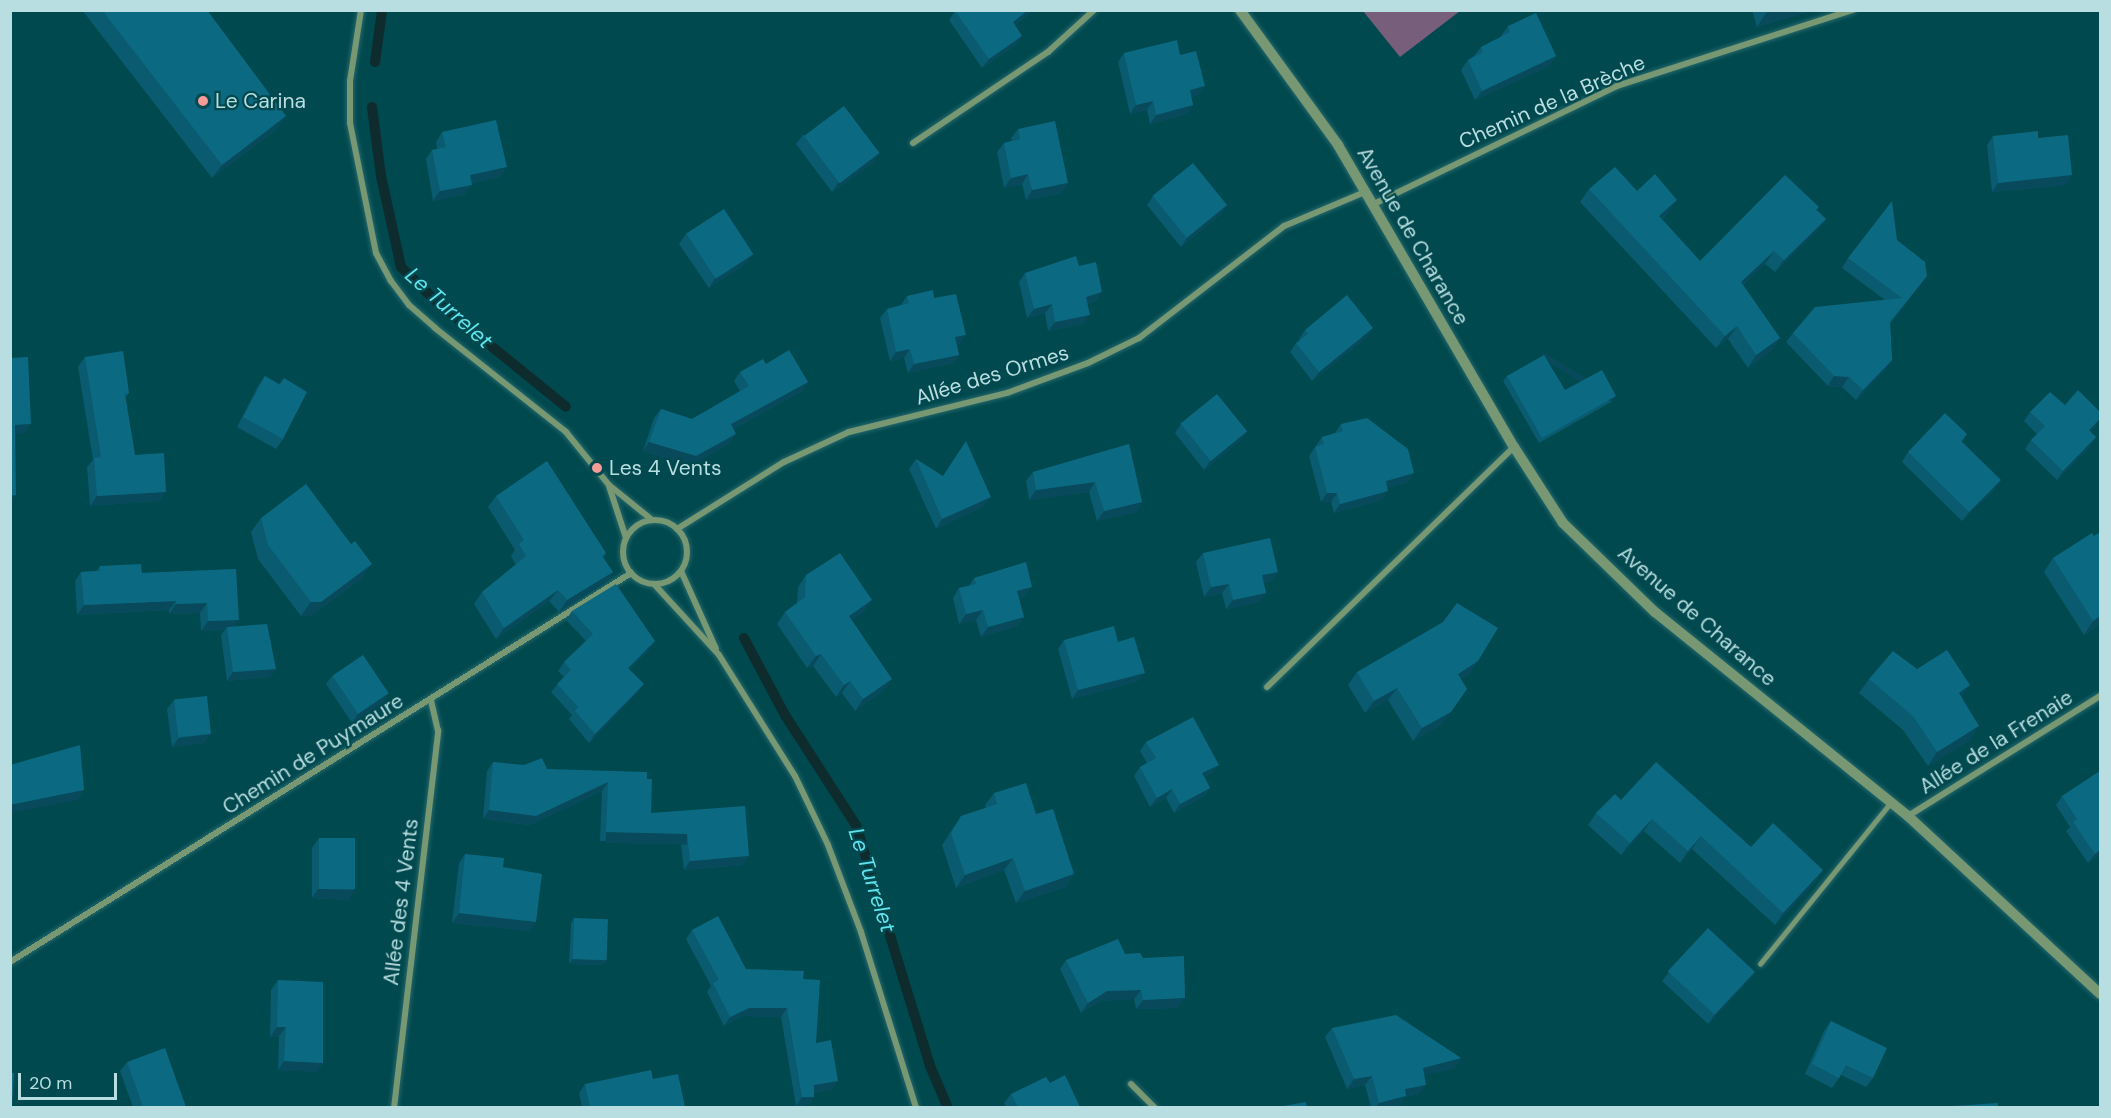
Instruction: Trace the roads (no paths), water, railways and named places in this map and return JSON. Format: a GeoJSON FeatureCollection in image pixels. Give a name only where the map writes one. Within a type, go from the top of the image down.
{"type":"FeatureCollection","features":[{"type":"Feature","properties":{"kind":"street"},"geometry":{"type":"LineString","coordinates":[[361,10],[350,81],[350,123],[376,253],[409,305],[559,425],[609,485],[651,520],[677,529],[687,551],[681,571],[674,579],[654,584]]}},
{"type":"Feature","properties":{"kind":"street"},"geometry":{"type":"LineString","coordinates":[[913,143],[1048,52],[1094,10]]}},
{"type":"Feature","properties":{"kind":"street","name":"Avenue de Charance"},"geometry":{"type":"LineString","coordinates":[[1240,10],[1338,145],[1514,447],[1563,523],[1655,612],[1908,816],[2100,993]]}},
{"type":"Feature","properties":{"kind":"street","name":"Chemin de la Brèche"},"geometry":{"type":"LineString","coordinates":[[1372,205],[1617,86],[1853,10]]}},
{"type":"Feature","properties":{"kind":"street","name":"Allée des Ormes"},"geometry":{"type":"LineString","coordinates":[[677,529],[784,462],[849,432],[1007,393],[1109,353],[1139,338],[1284,226],[1365,192]]}},
{"type":"Feature","properties":{"kind":"street"},"geometry":{"type":"LineString","coordinates":[[1267,687],[1514,447]]}},
{"type":"Feature","properties":{"kind":"street"},"geometry":{"type":"LineString","coordinates":[[609,485],[626,538]]}},
{"type":"Feature","properties":{"kind":"street"},"geometry":{"type":"LineString","coordinates":[[651,520],[632,529],[626,538],[623,559],[631,573],[654,584],[719,655]]}},
{"type":"Feature","properties":{"kind":"street"},"geometry":{"type":"LineString","coordinates":[[681,571],[719,655],[795,776],[828,845],[861,932],[916,1107]]}},
{"type":"Feature","properties":{"kind":"street","name":"Chemin de Puymaure"},"geometry":{"type":"LineString","coordinates":[[10,962],[631,573]]}},
{"type":"Feature","properties":{"kind":"street","name":"Allée de la Frenaie"},"geometry":{"type":"LineString","coordinates":[[1908,816],[2100,696]]}},
{"type":"Feature","properties":{"kind":"street","name":"Allée des 4 Vents"},"geometry":{"type":"LineString","coordinates":[[394,1107],[438,731],[431,700]]}},
{"type":"Feature","properties":{"kind":"street"},"geometry":{"type":"LineString","coordinates":[[1131,1084],[1155,1107]]}},
{"type":"Feature","properties":{"kind":"lane"},"geometry":{"type":"LineString","coordinates":[[1760,964],[1891,802]]}},
{"type":"Feature","properties":{"kind":"waterway","name":"Le Turrelet"},"geometry":{"type":"LineString","coordinates":[[375,62],[382,10]]}},
{"type":"Feature","properties":{"kind":"waterway","name":"Le Turrelet"},"geometry":{"type":"LineString","coordinates":[[372,107],[381,176],[401,267],[437,302],[566,407]]}},
{"type":"Feature","properties":{"kind":"waterway","name":"Le Turrelet"},"geometry":{"type":"LineString","coordinates":[[744,638],[785,715],[856,825],[930,1066],[948,1108]]}},
{"type":"Feature","properties":{"kind":"place","name":"Le Carina"},"geometry":{"type":"Point","coordinates":[203,101]}},
{"type":"Feature","properties":{"kind":"place","name":"Les 4 Vents"},"geometry":{"type":"Point","coordinates":[597,468]}}]}
